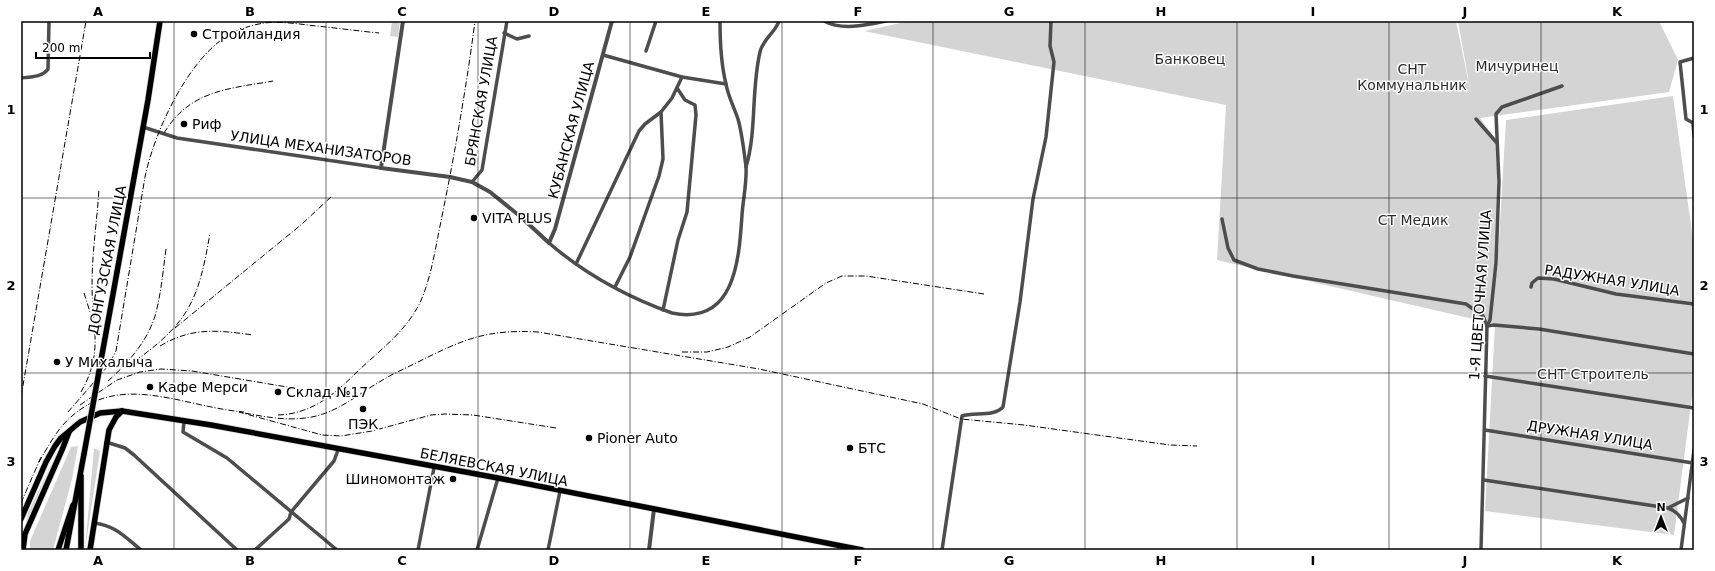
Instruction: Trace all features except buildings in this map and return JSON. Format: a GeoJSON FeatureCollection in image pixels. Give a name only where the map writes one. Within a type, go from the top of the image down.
{"type":"FeatureCollection","features":[{"type":"Feature","properties":{"kind":"main road","name":"ДОНГУЗСКАЯ УЛИЦА"},"geometry":{"type":"LineString","coordinates":[[66,550],[143,127],[160,21]]}},
{"type":"Feature","properties":{"kind":"main road","name":"БЕЛЯЕВСКАЯ УЛИЦА"},"geometry":{"type":"LineString","coordinates":[[21,519],[55,446],[80,422],[100,413],[122,411],[184,420],[434,468],[498,478],[862,550]]}},
{"type":"Feature","properties":{"kind":"main road"},"geometry":{"type":"LineString","coordinates":[[90,550],[106,442],[109,430],[116,417],[122,411]]}},
{"type":"Feature","properties":{"kind":"main road"},"geometry":{"type":"LineString","coordinates":[[23,550],[25,534],[69,432]]}},
{"type":"Feature","properties":{"kind":"main road"},"geometry":{"type":"LineString","coordinates":[[81,468],[81,550]]}},
{"type":"Feature","properties":{"kind":"main road"},"geometry":{"type":"LineString","coordinates":[[58,550],[74,501]]}},
{"type":"Feature","properties":{"kind":"street"},"geometry":{"type":"LineString","coordinates":[[21,78],[42,75],[46,73],[48,69],[49,21]]}},
{"type":"Feature","properties":{"kind":"street"},"geometry":{"type":"LineString","coordinates":[[381,168],[404,21]]}},
{"type":"Feature","properties":{"kind":"street","name":"БРЯНСКАЯ УЛИЦА"},"geometry":{"type":"LineString","coordinates":[[472,182],[482,170],[507,21]]}},
{"type":"Feature","properties":{"kind":"street","name":"КУБАНСКАЯ УЛИЦА"},"geometry":{"type":"LineString","coordinates":[[549,243],[555,229],[612,21]]}},
{"type":"Feature","properties":{"kind":"street"},"geometry":{"type":"LineString","coordinates":[[646,51],[656,21]]}},
{"type":"Feature","properties":{"kind":"street"},"geometry":{"type":"LineString","coordinates":[[720,21],[720,43],[726,84],[738,120],[746,168]]}},
{"type":"Feature","properties":{"kind":"street"},"geometry":{"type":"LineString","coordinates":[[549,243],[596,278],[663,310],[683,315],[712,309],[719,302],[732,282],[741,238],[746,168],[750,153],[757,67],[760,50],[765,41],[776,28],[779,21]]}},
{"type":"Feature","properties":{"kind":"street"},"geometry":{"type":"LineString","coordinates":[[824,21],[829,24],[862,26],[886,21]]}},
{"type":"Feature","properties":{"kind":"street"},"geometry":{"type":"LineString","coordinates":[[942,550],[962,416],[968,414],[1000,411],[1003,407],[1020,302],[1033,199],[1046,137],[1054,62],[1050,46],[1051,21]]}},
{"type":"Feature","properties":{"kind":"street"},"geometry":{"type":"LineString","coordinates":[[504,33],[517,39],[529,36]]}},
{"type":"Feature","properties":{"kind":"street"},"geometry":{"type":"LineString","coordinates":[[603,55],[682,77],[726,84]]}},
{"type":"Feature","properties":{"kind":"street"},"geometry":{"type":"LineString","coordinates":[[1693,123],[1686,119],[1680,62],[1694,58]]}},
{"type":"Feature","properties":{"kind":"street"},"geometry":{"type":"LineString","coordinates":[[576,264],[639,131],[645,124],[661,112],[672,98],[682,77]]}},
{"type":"Feature","properties":{"kind":"street","name":"1-Я ЦВЕТОЧНАЯ УЛИЦА"},"geometry":{"type":"LineString","coordinates":[[1481,550],[1487,326],[1490,320],[1496,263],[1499,182],[1498,144],[1495,125],[1496,114],[1502,107],[1562,86]]}},
{"type":"Feature","properties":{"kind":"street"},"geometry":{"type":"LineString","coordinates":[[663,310],[678,240],[687,212],[696,115],[695,105],[685,100],[677,88]]}},
{"type":"Feature","properties":{"kind":"street"},"geometry":{"type":"LineString","coordinates":[[615,288],[630,257],[659,176],[663,159],[661,112]]}},
{"type":"Feature","properties":{"kind":"street"},"geometry":{"type":"LineString","coordinates":[[1694,117],[1694,136]]}},
{"type":"Feature","properties":{"kind":"street"},"geometry":{"type":"LineString","coordinates":[[1476,119],[1491,134],[1498,144]]}},
{"type":"Feature","properties":{"kind":"street","name":"УЛИЦА МЕХАНИЗАТОРОВ"},"geometry":{"type":"LineString","coordinates":[[143,127],[177,138],[450,177],[472,182],[490,192],[521,217],[549,243]]}},
{"type":"Feature","properties":{"kind":"street"},"geometry":{"type":"LineString","coordinates":[[1222,219],[1228,248],[1234,260],[1258,269],[1466,304],[1482,316],[1487,326],[1494,325],[1539,329],[1694,354]]}},
{"type":"Feature","properties":{"kind":"street","name":"РАДУЖНАЯ УЛИЦА"},"geometry":{"type":"LineString","coordinates":[[1531,287],[1532,283],[1538,278],[1554,279],[1616,294],[1694,304]]}},
{"type":"Feature","properties":{"kind":"street"},"geometry":{"type":"LineString","coordinates":[[1485,376],[1694,408]]}},
{"type":"Feature","properties":{"kind":"street"},"geometry":{"type":"LineString","coordinates":[[184,420],[183,432],[194,440],[227,458],[337,550]]}},
{"type":"Feature","properties":{"kind":"street","name":"ДРУЖНАЯ УЛИЦА"},"geometry":{"type":"LineString","coordinates":[[1485,430],[1693,462]]}},
{"type":"Feature","properties":{"kind":"street"},"geometry":{"type":"LineString","coordinates":[[106,442],[125,448],[134,455],[237,550]]}},
{"type":"Feature","properties":{"kind":"street"},"geometry":{"type":"LineString","coordinates":[[255,550],[289,519],[291,512],[334,461],[338,450]]}},
{"type":"Feature","properties":{"kind":"street"},"geometry":{"type":"LineString","coordinates":[[1681,550],[1694,450]]}},
{"type":"Feature","properties":{"kind":"street"},"geometry":{"type":"LineString","coordinates":[[418,550],[434,468]]}},
{"type":"Feature","properties":{"kind":"street"},"geometry":{"type":"LineString","coordinates":[[477,550],[498,478]]}},
{"type":"Feature","properties":{"kind":"street"},"geometry":{"type":"LineString","coordinates":[[1484,480],[1668,508],[1681,516],[1684,523]]}},
{"type":"Feature","properties":{"kind":"street"},"geometry":{"type":"LineString","coordinates":[[548,550],[560,491]]}},
{"type":"Feature","properties":{"kind":"street"},"geometry":{"type":"LineString","coordinates":[[1668,508],[1688,497],[1694,496]]}},
{"type":"Feature","properties":{"kind":"street"},"geometry":{"type":"LineString","coordinates":[[649,550],[654,509]]}},
{"type":"Feature","properties":{"kind":"street"},"geometry":{"type":"LineString","coordinates":[[94,523],[105,524],[116,529],[141,550]]}},
{"type":"Feature","properties":{"kind":"green space"},"geometry":{"type":"Polygon","coordinates":[[[392,21],[400,21],[398,37],[390,36],[392,21]]]}},
{"type":"Feature","properties":{"kind":"green space"},"geometry":{"type":"Polygon","coordinates":[[[910,21],[1456,21],[1471,94],[1458,21],[1659,21],[1678,60],[1669,92],[1480,118],[1498,143],[1495,273],[1497,274],[1506,120],[1673,96],[1694,247],[1694,381],[1674,535],[1485,511],[1495,324],[1217,260],[1226,105],[864,31],[910,21]]]}},
{"type":"Feature","properties":{"kind":"green space"},"geometry":{"type":"Polygon","coordinates":[[[78,446],[72,479],[53,550],[30,550],[30,541],[71,447],[78,446]]]}},
{"type":"Feature","properties":{"kind":"green space"},"geometry":{"type":"Polygon","coordinates":[[[94,448],[100,451],[85,550],[94,448]]]}},
{"type":"Feature","properties":{"kind":"green space"},"geometry":{"type":"Polygon","coordinates":[[[55,456],[26,523],[28,513],[55,456]]]}},
{"type":"Feature","properties":{"kind":"railway"},"geometry":{"type":"LineString","coordinates":[[21,397],[86,21]]}},
{"type":"Feature","properties":{"kind":"railway"},"geometry":{"type":"LineString","coordinates":[[278,415],[302,411],[332,395],[397,335],[410,319],[421,301],[431,270],[450,175],[464,98],[475,21]]}},
{"type":"Feature","properties":{"kind":"railway"},"geometry":{"type":"LineString","coordinates":[[68,412],[108,366],[116,351],[149,159],[174,99],[199,62],[212,47],[227,36],[236,31],[264,23],[290,23],[379,33]]}},
{"type":"Feature","properties":{"kind":"railway"},"geometry":{"type":"LineString","coordinates":[[164,133],[174,119],[198,100],[211,94],[241,86],[273,81]]}},
{"type":"Feature","properties":{"kind":"railway"},"geometry":{"type":"LineString","coordinates":[[81,392],[88,378],[95,352],[92,273],[99,189]]}},
{"type":"Feature","properties":{"kind":"railway"},"geometry":{"type":"LineString","coordinates":[[175,328],[302,224],[332,196]]}},
{"type":"Feature","properties":{"kind":"railway"},"geometry":{"type":"LineString","coordinates":[[135,361],[168,334],[189,307],[196,292],[201,275],[210,233]]}},
{"type":"Feature","properties":{"kind":"railway"},"geometry":{"type":"LineString","coordinates":[[108,381],[136,352],[151,326],[159,300],[166,249]]}},
{"type":"Feature","properties":{"kind":"railway"},"geometry":{"type":"LineString","coordinates":[[682,352],[707,352],[728,347],[750,337],[826,283],[842,276],[866,276],[984,294]]}},
{"type":"Feature","properties":{"kind":"railway"},"geometry":{"type":"LineString","coordinates":[[84,293],[91,315]]}},
{"type":"Feature","properties":{"kind":"railway"},"geometry":{"type":"LineString","coordinates":[[160,346],[172,340],[194,333],[216,331],[253,335]]}},
{"type":"Feature","properties":{"kind":"railway"},"geometry":{"type":"LineString","coordinates":[[556,428],[473,415],[445,414],[431,415],[372,431],[341,436],[322,435],[239,412],[290,419],[300,419],[320,415],[344,404],[394,374],[461,342],[488,334],[503,332],[538,332],[759,369],[923,404],[961,419],[1024,425],[1170,445],[1197,446]]}},
{"type":"Feature","properties":{"kind":"railway"},"geometry":{"type":"LineString","coordinates":[[80,405],[117,380],[140,372],[161,369],[192,371],[293,388]]}},
{"type":"Feature","properties":{"kind":"railway"},"geometry":{"type":"LineString","coordinates":[[39,462],[62,426],[82,408],[104,398],[126,394],[149,395],[220,409],[244,412]]}},
{"type":"Feature","properties":{"kind":"railway"},"geometry":{"type":"LineString","coordinates":[[21,503],[41,457]]}},
{"type":"Feature","properties":{"kind":"place","name":"Стройландия"},"geometry":{"type":"Point","coordinates":[194,34]}},
{"type":"Feature","properties":{"kind":"place","name":"Риф"},"geometry":{"type":"Point","coordinates":[184,124]}},
{"type":"Feature","properties":{"kind":"place","name":"VITA PLUS"},"geometry":{"type":"Point","coordinates":[474,218]}},
{"type":"Feature","properties":{"kind":"place","name":"У Михалыча"},"geometry":{"type":"Point","coordinates":[57,362]}},
{"type":"Feature","properties":{"kind":"place","name":"Кафе Мерси"},"geometry":{"type":"Point","coordinates":[150,387]}},
{"type":"Feature","properties":{"kind":"place","name":"Склад №17"},"geometry":{"type":"Point","coordinates":[278,392]}},
{"type":"Feature","properties":{"kind":"place","name":"ПЭК"},"geometry":{"type":"Point","coordinates":[363,409]}},
{"type":"Feature","properties":{"kind":"place","name":"Pioner Auto"},"geometry":{"type":"Point","coordinates":[589,438]}},
{"type":"Feature","properties":{"kind":"place","name":"БТС"},"geometry":{"type":"Point","coordinates":[850,448]}},
{"type":"Feature","properties":{"kind":"place","name":"Шиномонтаж"},"geometry":{"type":"Point","coordinates":[453,479]}},
{"type":"Feature","properties":{"kind":"park label","name":"Банковец"},"geometry":{"type":"Point","coordinates":[1190,59]}},
{"type":"Feature","properties":{"kind":"park label","name":"Мичуринец"},"geometry":{"type":"Point","coordinates":[1517,66]}},
{"type":"Feature","properties":{"kind":"park label","name":"СНТ Коммунальник"},"geometry":{"type":"Point","coordinates":[1412,78]}},
{"type":"Feature","properties":{"kind":"park label","name":"СТ Медик"},"geometry":{"type":"Point","coordinates":[1413,220]}},
{"type":"Feature","properties":{"kind":"park label","name":"СНТ Строитель"},"geometry":{"type":"Point","coordinates":[1593,374]}}]}
